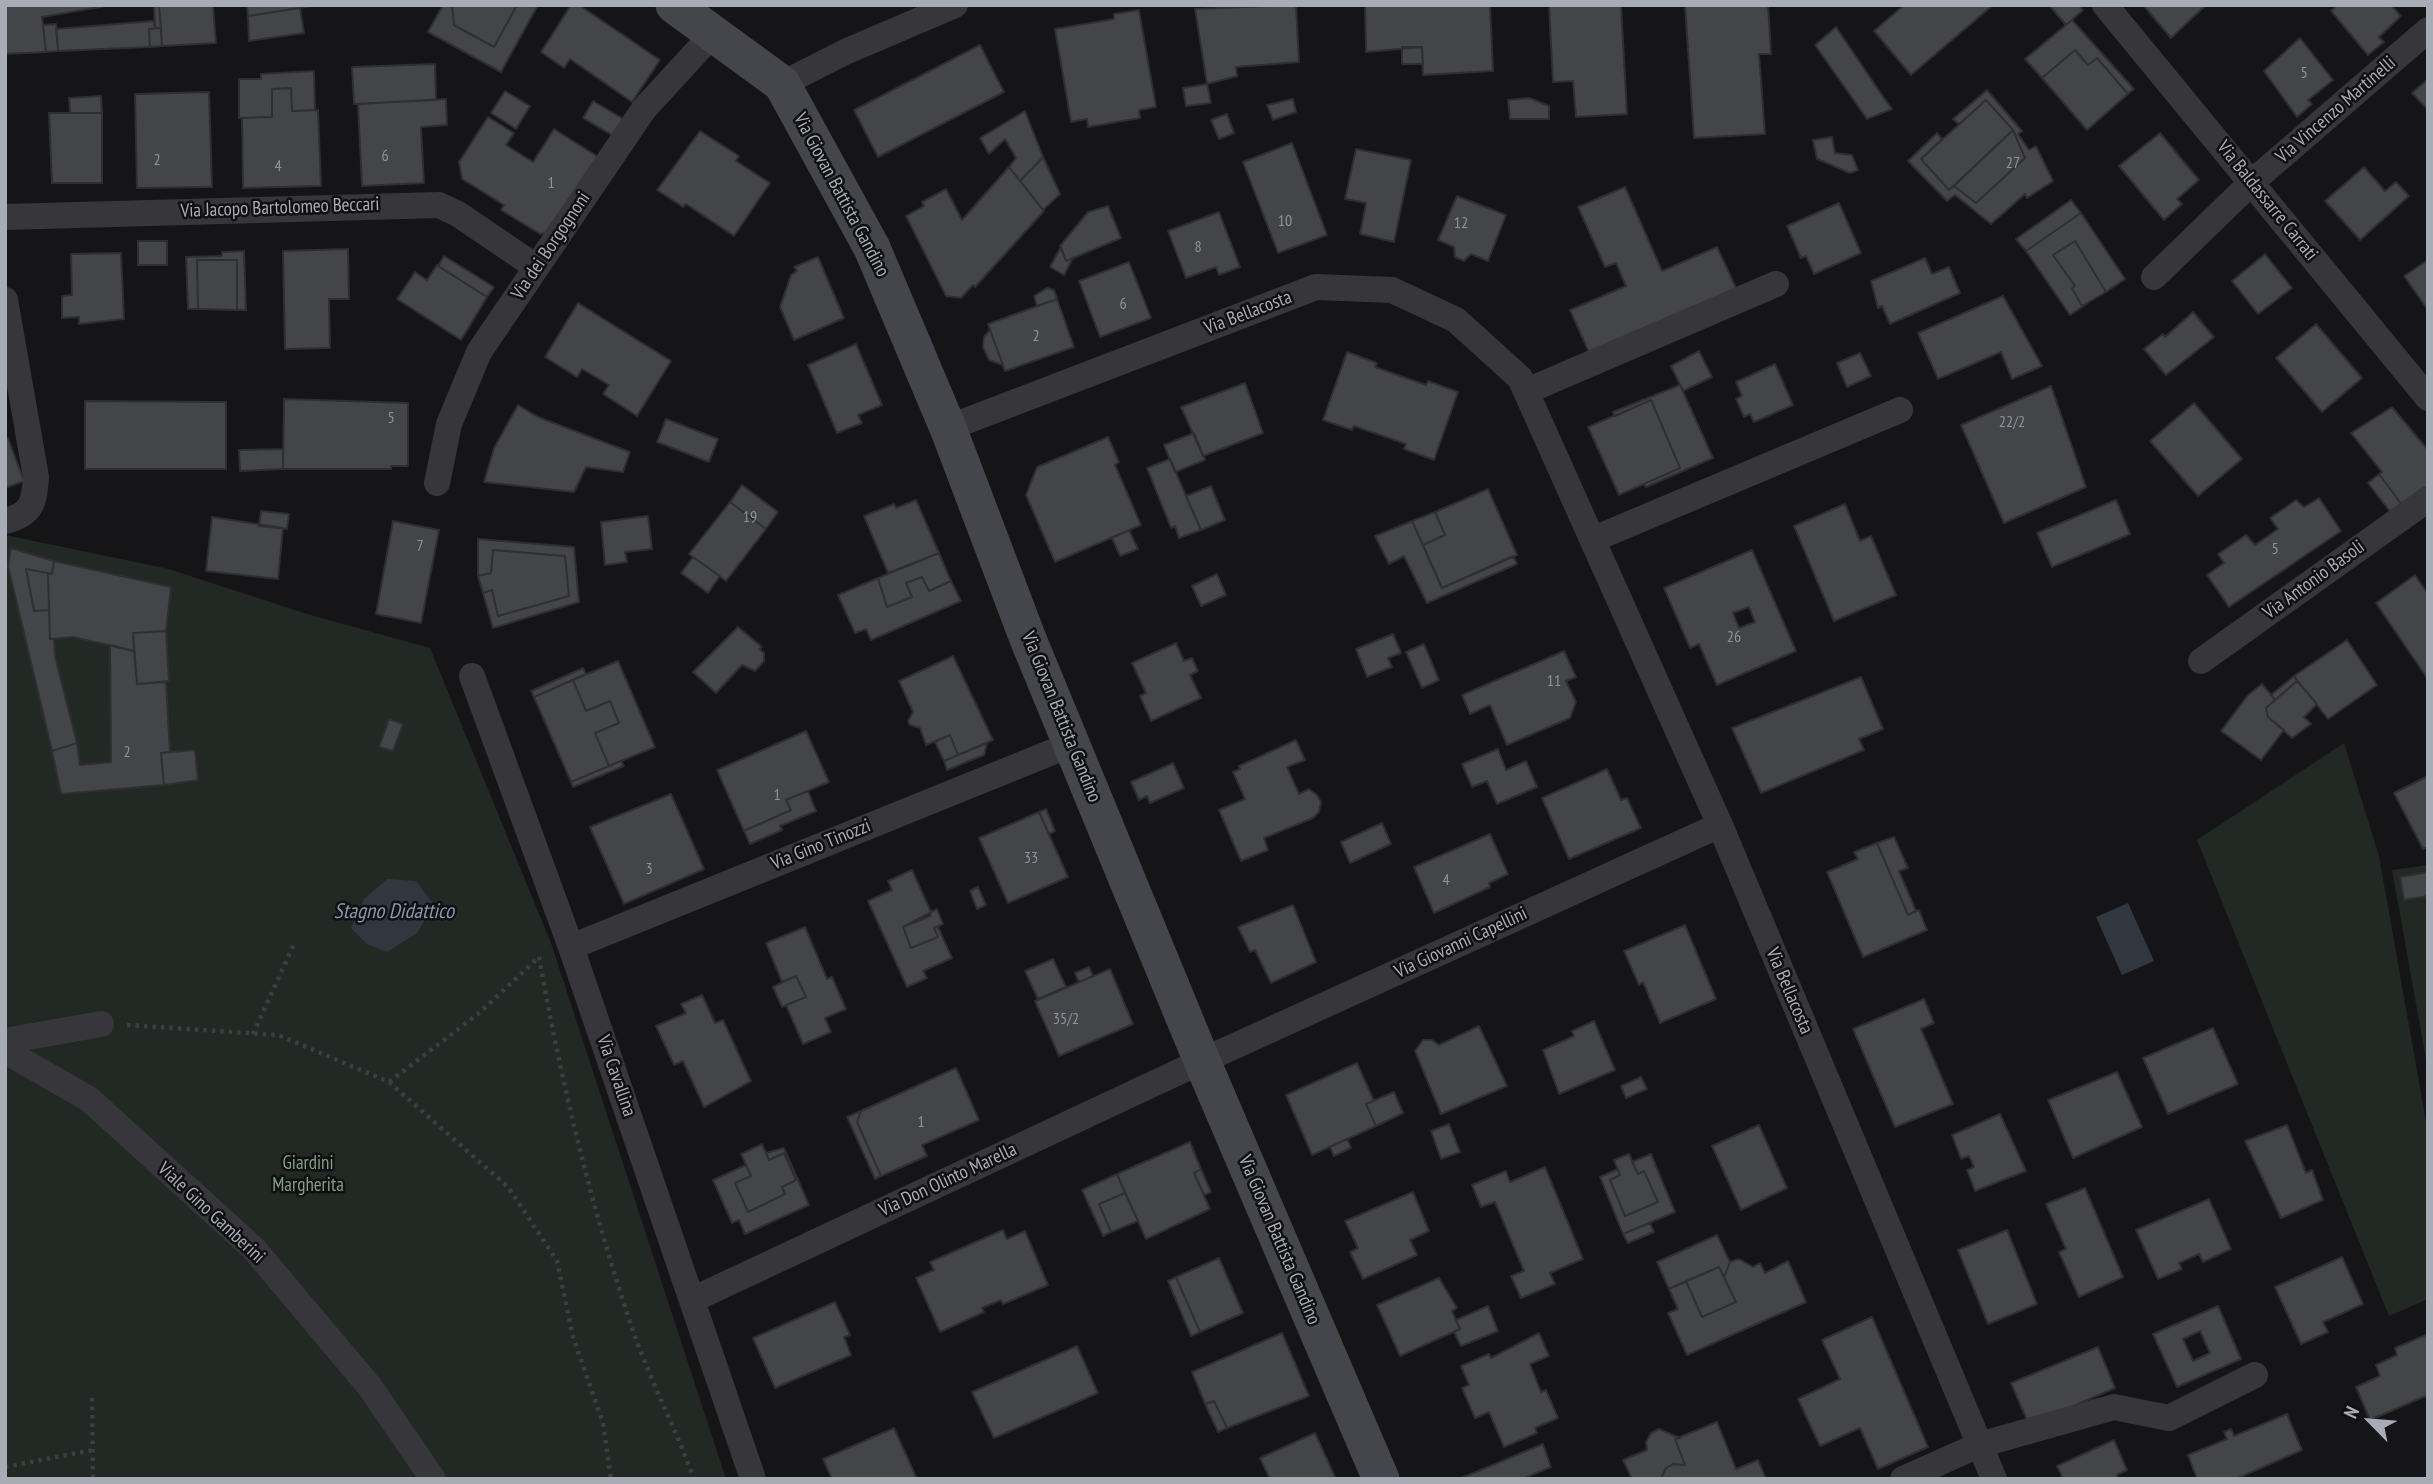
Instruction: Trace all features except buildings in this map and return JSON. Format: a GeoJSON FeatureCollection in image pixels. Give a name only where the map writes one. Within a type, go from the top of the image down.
{"type":"FeatureCollection","features":[{"type":"Feature","properties":{"kind":"street","name":"Via Giovan Battista Gandino"},"geometry":{"type":"LineString","coordinates":[[674,5],[712,36],[782,84],[872,248],[948,428],[1072,744],[1202,1061],[1381,1479]]}},
{"type":"Feature","properties":{"kind":"street"},"geometry":{"type":"LineString","coordinates":[[782,84],[845,52],[955,5]]}},
{"type":"Feature","properties":{"kind":"street","name":"Via Baldassarre Carrati"},"geometry":{"type":"LineString","coordinates":[[2105,5],[2428,398]]}},
{"type":"Feature","properties":{"kind":"street","name":"Via Vincenzo Martinelli"},"geometry":{"type":"LineString","coordinates":[[2154,277],[2252,182],[2428,30]]}},
{"type":"Feature","properties":{"kind":"street","name":"Via dei Borgognoni"},"geometry":{"type":"LineString","coordinates":[[437,483],[449,424],[479,352],[644,109],[712,36]]}},
{"type":"Feature","properties":{"kind":"street","name":"Via Jacopo Bartolomeo Beccari"},"geometry":{"type":"LineString","coordinates":[[5,218],[439,205],[458,214],[536,267]]}},
{"type":"Feature","properties":{"kind":"street"},"geometry":{"type":"LineString","coordinates":[[1527,391],[1776,284]]}},
{"type":"Feature","properties":{"kind":"street","name":"Via Bellacosta"},"geometry":{"type":"LineString","coordinates":[[948,428],[1316,287],[1392,290],[1456,320],[1520,378],[1720,825],[1994,1479]]}},
{"type":"Feature","properties":{"kind":"street"},"geometry":{"type":"LineString","coordinates":[[5,300],[36,477],[34,502],[20,517],[5,521]]}},
{"type":"Feature","properties":{"kind":"street"},"geometry":{"type":"LineString","coordinates":[[1594,540],[1900,410]]}},
{"type":"Feature","properties":{"kind":"street","name":"Via Antonio Basoli"},"geometry":{"type":"LineString","coordinates":[[2201,661],[2428,499]]}},
{"type":"Feature","properties":{"kind":"street","name":"Via Cavallina"},"geometry":{"type":"LineString","coordinates":[[471,676],[558,949],[694,1299],[753,1479]]}},
{"type":"Feature","properties":{"kind":"street","name":"Via Gino Tinozzi"},"geometry":{"type":"LineString","coordinates":[[558,949],[1072,744]]}},
{"type":"Feature","properties":{"kind":"street","name":"Via Giovanni Capellini"},"geometry":{"type":"LineString","coordinates":[[1202,1061],[1720,825]]}},
{"type":"Feature","properties":{"kind":"street"},"geometry":{"type":"LineString","coordinates":[[5,1041],[101,1024]]}},
{"type":"Feature","properties":{"kind":"street","name":"Viale Gino Gamberini"},"geometry":{"type":"LineString","coordinates":[[5,1051],[89,1099],[254,1249],[370,1388],[433,1479]]}},
{"type":"Feature","properties":{"kind":"street","name":"Via Don Olinto Marella"},"geometry":{"type":"LineString","coordinates":[[694,1299],[1202,1061]]}},
{"type":"Feature","properties":{"kind":"street"},"geometry":{"type":"LineString","coordinates":[[1903,1479],[1979,1445],[2114,1407],[2169,1418],[2255,1375]]}},
{"type":"Feature","properties":{"kind":"path"},"geometry":{"type":"LineString","coordinates":[[253,1034],[294,944]]}},
{"type":"Feature","properties":{"kind":"path"},"geometry":{"type":"LineString","coordinates":[[389,1082],[478,1014],[539,957],[558,949]]}},
{"type":"Feature","properties":{"kind":"path"},"geometry":{"type":"LineString","coordinates":[[539,957],[564,1081],[605,1239],[632,1328],[694,1479]]}},
{"type":"Feature","properties":{"kind":"path"},"geometry":{"type":"LineString","coordinates":[[101,1024],[278,1035],[389,1082],[508,1187],[557,1261],[573,1337],[603,1423],[611,1479]]}},
{"type":"Feature","properties":{"kind":"path"},"geometry":{"type":"LineString","coordinates":[[92,1398],[93,1479]]}},
{"type":"Feature","properties":{"kind":"path"},"geometry":{"type":"LineString","coordinates":[[5,1466],[93,1450]]}},
{"type":"Feature","properties":{"kind":"green space","name":"Giardini Margherita"},"geometry":{"type":"Polygon","coordinates":[[[5,535],[169,569],[307,614],[430,648],[551,943],[726,1479],[5,1479],[5,535]]]}},
{"type":"Feature","properties":{"kind":"green space"},"geometry":{"type":"Polygon","coordinates":[[[2344,743],[2379,856],[2428,1133],[2428,1299],[2389,1316],[2197,840],[2344,743]]]}},
{"type":"Feature","properties":{"kind":"green space"},"geometry":{"type":"Polygon","coordinates":[[[2428,865],[2428,1071],[2392,870],[2428,865]]]}},
{"type":"Feature","properties":{"kind":"water","name":"Stagno Didattico"},"geometry":{"type":"Polygon","coordinates":[[[387,879],[416,881],[434,905],[417,933],[387,952],[367,944],[351,928],[364,899],[387,879]]]}},
{"type":"Feature","properties":{"kind":"water"},"geometry":{"type":"Polygon","coordinates":[[[2128,903],[2154,961],[2122,975],[2096,917],[2128,903]]]}}]}
